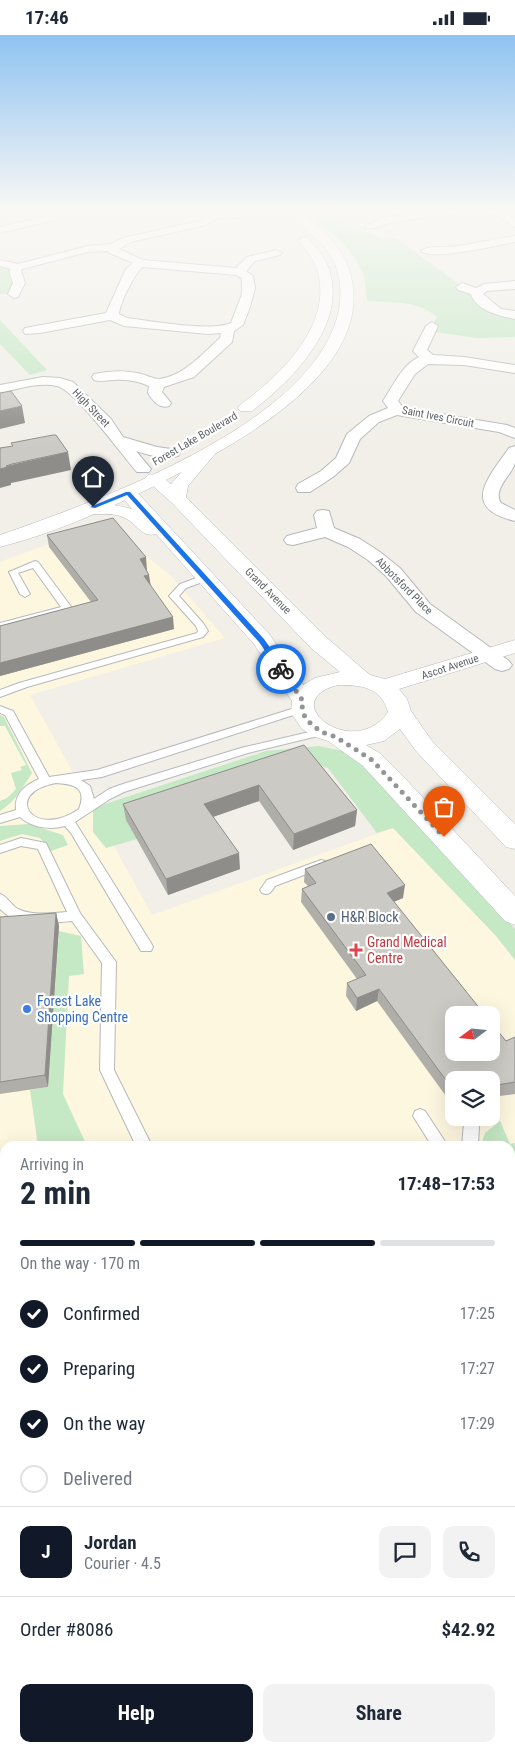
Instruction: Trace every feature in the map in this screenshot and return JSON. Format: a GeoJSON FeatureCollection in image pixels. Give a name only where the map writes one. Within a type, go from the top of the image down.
{"type":"FeatureCollection","features":[{"type":"Feature","properties":{"kind":"main road","name":"Forest Lake Boulevard"},"geometry":{"type":"LineString","coordinates":[[236,415],[251,405],[284,376],[300,358],[321,323],[326,304],[326,288]]}},
{"type":"Feature","properties":{"kind":"main road","name":"Forest Lake Boulevard"},"geometry":{"type":"LineString","coordinates":[[0,541],[88,509],[122,487],[148,474],[207,454],[259,421],[288,398],[313,374],[334,344],[344,320],[346,288]]}},
{"type":"Feature","properties":{"kind":"main road","name":"Forest Lake Boulevard"},"geometry":{"type":"LineString","coordinates":[[148,474],[172,453],[188,444]]}},
{"type":"Feature","properties":{"kind":"main road"},"geometry":{"type":"LineString","coordinates":[[177,498],[179,485],[207,454]]}},
{"type":"Feature","properties":{"kind":"main road","name":"Grand Avenue"},"geometry":{"type":"LineString","coordinates":[[148,474],[177,498],[319,643],[362,679]]}},
{"type":"Feature","properties":{"kind":"main road","name":"Forest Lake Boulevard"},"geometry":{"type":"LineString","coordinates":[[0,525],[122,487]]}},
{"type":"Feature","properties":{"kind":"main road"},"geometry":{"type":"LineString","coordinates":[[122,487],[262,640],[303,705],[305,717],[372,760],[515,914]]}},
{"type":"Feature","properties":{"kind":"main road"},"geometry":{"type":"LineString","coordinates":[[88,509],[105,508],[132,515],[153,532],[164,533]]}},
{"type":"Feature","properties":{"kind":"main road","name":"Ascot Avenue"},"geometry":{"type":"LineString","coordinates":[[400,709],[429,691],[502,660],[515,646]]}},
{"type":"Feature","properties":{"kind":"main road","name":"Ascot Avenue"},"geometry":{"type":"LineString","coordinates":[[384,687],[502,660]]}},
{"type":"Feature","properties":{"kind":"main road","name":"Grand Avenue"},"geometry":{"type":"LineString","coordinates":[[303,705],[310,690],[325,682],[342,678],[362,679],[384,687],[395,696],[400,709],[424,746],[515,840]]}},
{"type":"Feature","properties":{"kind":"main road"},"geometry":{"type":"LineString","coordinates":[[329,734],[354,739],[379,734],[396,723],[400,709]]}},
{"type":"Feature","properties":{"kind":"street"},"geometry":{"type":"LineString","coordinates":[[112,316],[116,300],[124,288]]}},
{"type":"Feature","properties":{"kind":"street"},"geometry":{"type":"LineString","coordinates":[[30,331],[47,329],[76,320],[112,316],[124,322],[208,330],[228,329],[237,325],[247,300],[248,288]]}},
{"type":"Feature","properties":{"kind":"street"},"geometry":{"type":"LineString","coordinates":[[465,288],[477,292],[484,288]]}},
{"type":"Feature","properties":{"kind":"street"},"geometry":{"type":"LineString","coordinates":[[477,292],[477,296],[498,311],[515,315]]}},
{"type":"Feature","properties":{"kind":"street"},"geometry":{"type":"LineString","coordinates":[[432,326],[420,351],[429,359],[444,359],[515,369]]}},
{"type":"Feature","properties":{"kind":"street"},"geometry":{"type":"LineString","coordinates":[[100,377],[118,374],[138,376],[157,384],[189,374],[227,339],[228,329]]}},
{"type":"Feature","properties":{"kind":"street","name":"Saint Ives Circuit"},"geometry":{"type":"LineString","coordinates":[[429,359],[418,362],[390,401],[397,409],[406,413],[502,428],[515,433]]}},
{"type":"Feature","properties":{"kind":"street","name":"High Street"},"geometry":{"type":"LineString","coordinates":[[0,389],[40,381],[61,382],[68,385],[106,421],[117,439],[148,474]]}},
{"type":"Feature","properties":{"kind":"street"},"geometry":{"type":"LineString","coordinates":[[157,384],[155,393],[164,403]]}},
{"type":"Feature","properties":{"kind":"street"},"geometry":{"type":"LineString","coordinates":[[304,488],[327,474],[344,460],[353,437],[374,419],[397,409]]}},
{"type":"Feature","properties":{"kind":"street","name":"High Street"},"geometry":{"type":"LineString","coordinates":[[117,439],[155,452],[172,453]]}},
{"type":"Feature","properties":{"kind":"street"},"geometry":{"type":"LineString","coordinates":[[511,520],[491,500],[490,491],[515,451]]}},
{"type":"Feature","properties":{"kind":"street","name":"Abbotsford Place"},"geometry":{"type":"LineString","coordinates":[[293,539],[324,523],[374,556],[393,572],[423,608],[502,660]]}},
{"type":"Feature","properties":{"kind":"lane"},"geometry":{"type":"LineString","coordinates":[[0,626],[67,608],[35,565],[13,572],[25,594]]}},
{"type":"Feature","properties":{"kind":"lane"},"geometry":{"type":"LineString","coordinates":[[0,694],[23,685],[200,635],[203,631],[200,625],[176,600],[174,595],[184,586],[205,578]]}},
{"type":"Feature","properties":{"kind":"lane"},"geometry":{"type":"LineString","coordinates":[[303,705],[98,774],[45,780],[26,791],[20,805],[22,812],[30,820],[40,824],[56,825],[78,816],[85,809],[114,792],[255,748],[329,734]]}},
{"type":"Feature","properties":{"kind":"lane"},"geometry":{"type":"LineString","coordinates":[[0,709],[9,713],[45,780]]}},
{"type":"Feature","properties":{"kind":"lane"},"geometry":{"type":"LineString","coordinates":[[64,779],[74,781],[86,790],[88,797],[85,809]]}},
{"type":"Feature","properties":{"kind":"lane"},"geometry":{"type":"LineString","coordinates":[[0,819],[22,812]]}},
{"type":"Feature","properties":{"kind":"lane"},"geometry":{"type":"LineString","coordinates":[[68,821],[76,831],[146,947]]}},
{"type":"Feature","properties":{"kind":"lane"},"geometry":{"type":"LineString","coordinates":[[0,849],[21,842],[42,846],[75,916],[109,962],[107,1070],[142,1141]]}},
{"type":"Feature","properties":{"kind":"lane"},"geometry":{"type":"LineString","coordinates":[[266,890],[271,883],[329,861]]}},
{"type":"Feature","properties":{"kind":"lane"},"geometry":{"type":"LineString","coordinates":[[0,899],[3,905],[24,917],[75,916]]}},
{"type":"Feature","properties":{"kind":"lane"},"geometry":{"type":"LineString","coordinates":[[420,1116],[437,1141]]}},
{"type":"Feature","properties":{"kind":"lane"},"geometry":{"type":"LineString","coordinates":[[470,1141],[472,1126]]}},
{"type":"Feature","properties":{"kind":"shaded area"},"geometry":{"type":"Polygon","coordinates":[[[111,521],[132,545],[170,575],[225,638],[30,695],[152,915],[393,828],[496,936],[515,960],[515,1141],[0,1141],[0,562],[111,521]]]}},
{"type":"Feature","properties":{"kind":"green space"},"geometry":{"type":"Polygon","coordinates":[[[0,288],[15,288],[14,294],[0,294],[0,288]]]}},
{"type":"Feature","properties":{"kind":"green space"},"geometry":{"type":"Polygon","coordinates":[[[365,288],[464,288],[497,312],[515,315],[515,337],[476,338],[428,331],[437,317],[430,312],[404,303],[367,301],[365,288]]]}},
{"type":"Feature","properties":{"kind":"green space"},"geometry":{"type":"Polygon","coordinates":[[[0,320],[47,370],[30,375],[0,344],[0,320]]]}},
{"type":"Feature","properties":{"kind":"green space"},"geometry":{"type":"Polygon","coordinates":[[[0,715],[4,717],[32,773],[14,799],[0,811],[0,801],[7,798],[16,789],[11,773],[22,770],[20,767],[26,765],[5,726],[0,726],[0,715]]]}},
{"type":"Feature","properties":{"kind":"green space"},"geometry":{"type":"Polygon","coordinates":[[[319,746],[343,751],[374,774],[515,929],[515,960],[496,936],[393,828],[377,833],[328,768],[303,761],[137,839],[106,848],[93,832],[93,808],[266,751],[319,746]]]}},
{"type":"Feature","properties":{"kind":"green space"},"geometry":{"type":"Polygon","coordinates":[[[29,824],[63,835],[68,845],[51,851],[40,838],[22,834],[0,841],[0,826],[29,824]]]}},
{"type":"Feature","properties":{"kind":"green space"},"geometry":{"type":"Polygon","coordinates":[[[59,931],[81,936],[84,974],[69,976],[63,1094],[85,1141],[37,1141],[30,1090],[48,1087],[59,931]]]}},
{"type":"Feature","properties":{"kind":"green space"},"geometry":{"type":"Polygon","coordinates":[[[500,1121],[509,1141],[482,1141],[485,1133],[494,1126],[500,1126],[500,1121]]]}},
{"type":"Feature","properties":{"kind":"building"},"geometry":{"type":"Polygon","coordinates":[[[11,391],[22,406],[0,411],[0,393],[11,391]]]}},
{"type":"Feature","properties":{"kind":"building"},"geometry":{"type":"Polygon","coordinates":[[[56,435],[68,452],[12,464],[0,469],[0,448],[13,446],[11,443],[56,435]]]}},
{"type":"Feature","properties":{"kind":"building"},"geometry":{"type":"Polygon","coordinates":[[[113,518],[146,557],[140,559],[149,575],[144,576],[173,617],[0,663],[0,626],[98,600],[47,535],[113,518]]]}},
{"type":"Feature","properties":{"kind":"building"},"geometry":{"type":"Polygon","coordinates":[[[304,745],[357,810],[294,834],[259,785],[204,804],[239,853],[166,879],[123,804],[304,745]]]}},
{"type":"Feature","properties":{"kind":"building"},"geometry":{"type":"Polygon","coordinates":[[[371,844],[405,885],[387,893],[478,1006],[445,1006],[445,1061],[500,1061],[500,1034],[506,1041],[515,1037],[515,1082],[500,1084],[500,1071],[445,1071],[445,1079],[379,989],[357,998],[347,983],[366,975],[302,889],[316,883],[305,869],[371,844]]]}},
{"type":"Feature","properties":{"kind":"building","name":"Forest Lake Shopping Centre"},"geometry":{"type":"Polygon","coordinates":[[[56,913],[45,1075],[0,1082],[0,917],[56,913]]]}},
{"type":"Feature","properties":{"kind":"way so far"},"geometry":{"type":"LineString","coordinates":[[281,669],[303,701],[302,709],[305,717],[312,725],[322,732],[336,737],[372,760],[444,837]]}},
{"type":"Feature","properties":{"kind":"place","name":"H&R Block"},"geometry":{"type":"Point","coordinates":[331,917]}},
{"type":"Feature","properties":{"kind":"place","name":"Grand Medical Centre"},"geometry":{"type":"Point","coordinates":[356,950]}},
{"type":"Feature","properties":{"kind":"place","name":"Forest Lake Shopping Centre"},"geometry":{"type":"Point","coordinates":[27,1009]}},
{"type":"Feature","properties":{"kind":"route"},"geometry":{"type":"LineString","coordinates":[[93,507],[128,493],[262,640],[281,669]]}}]}
